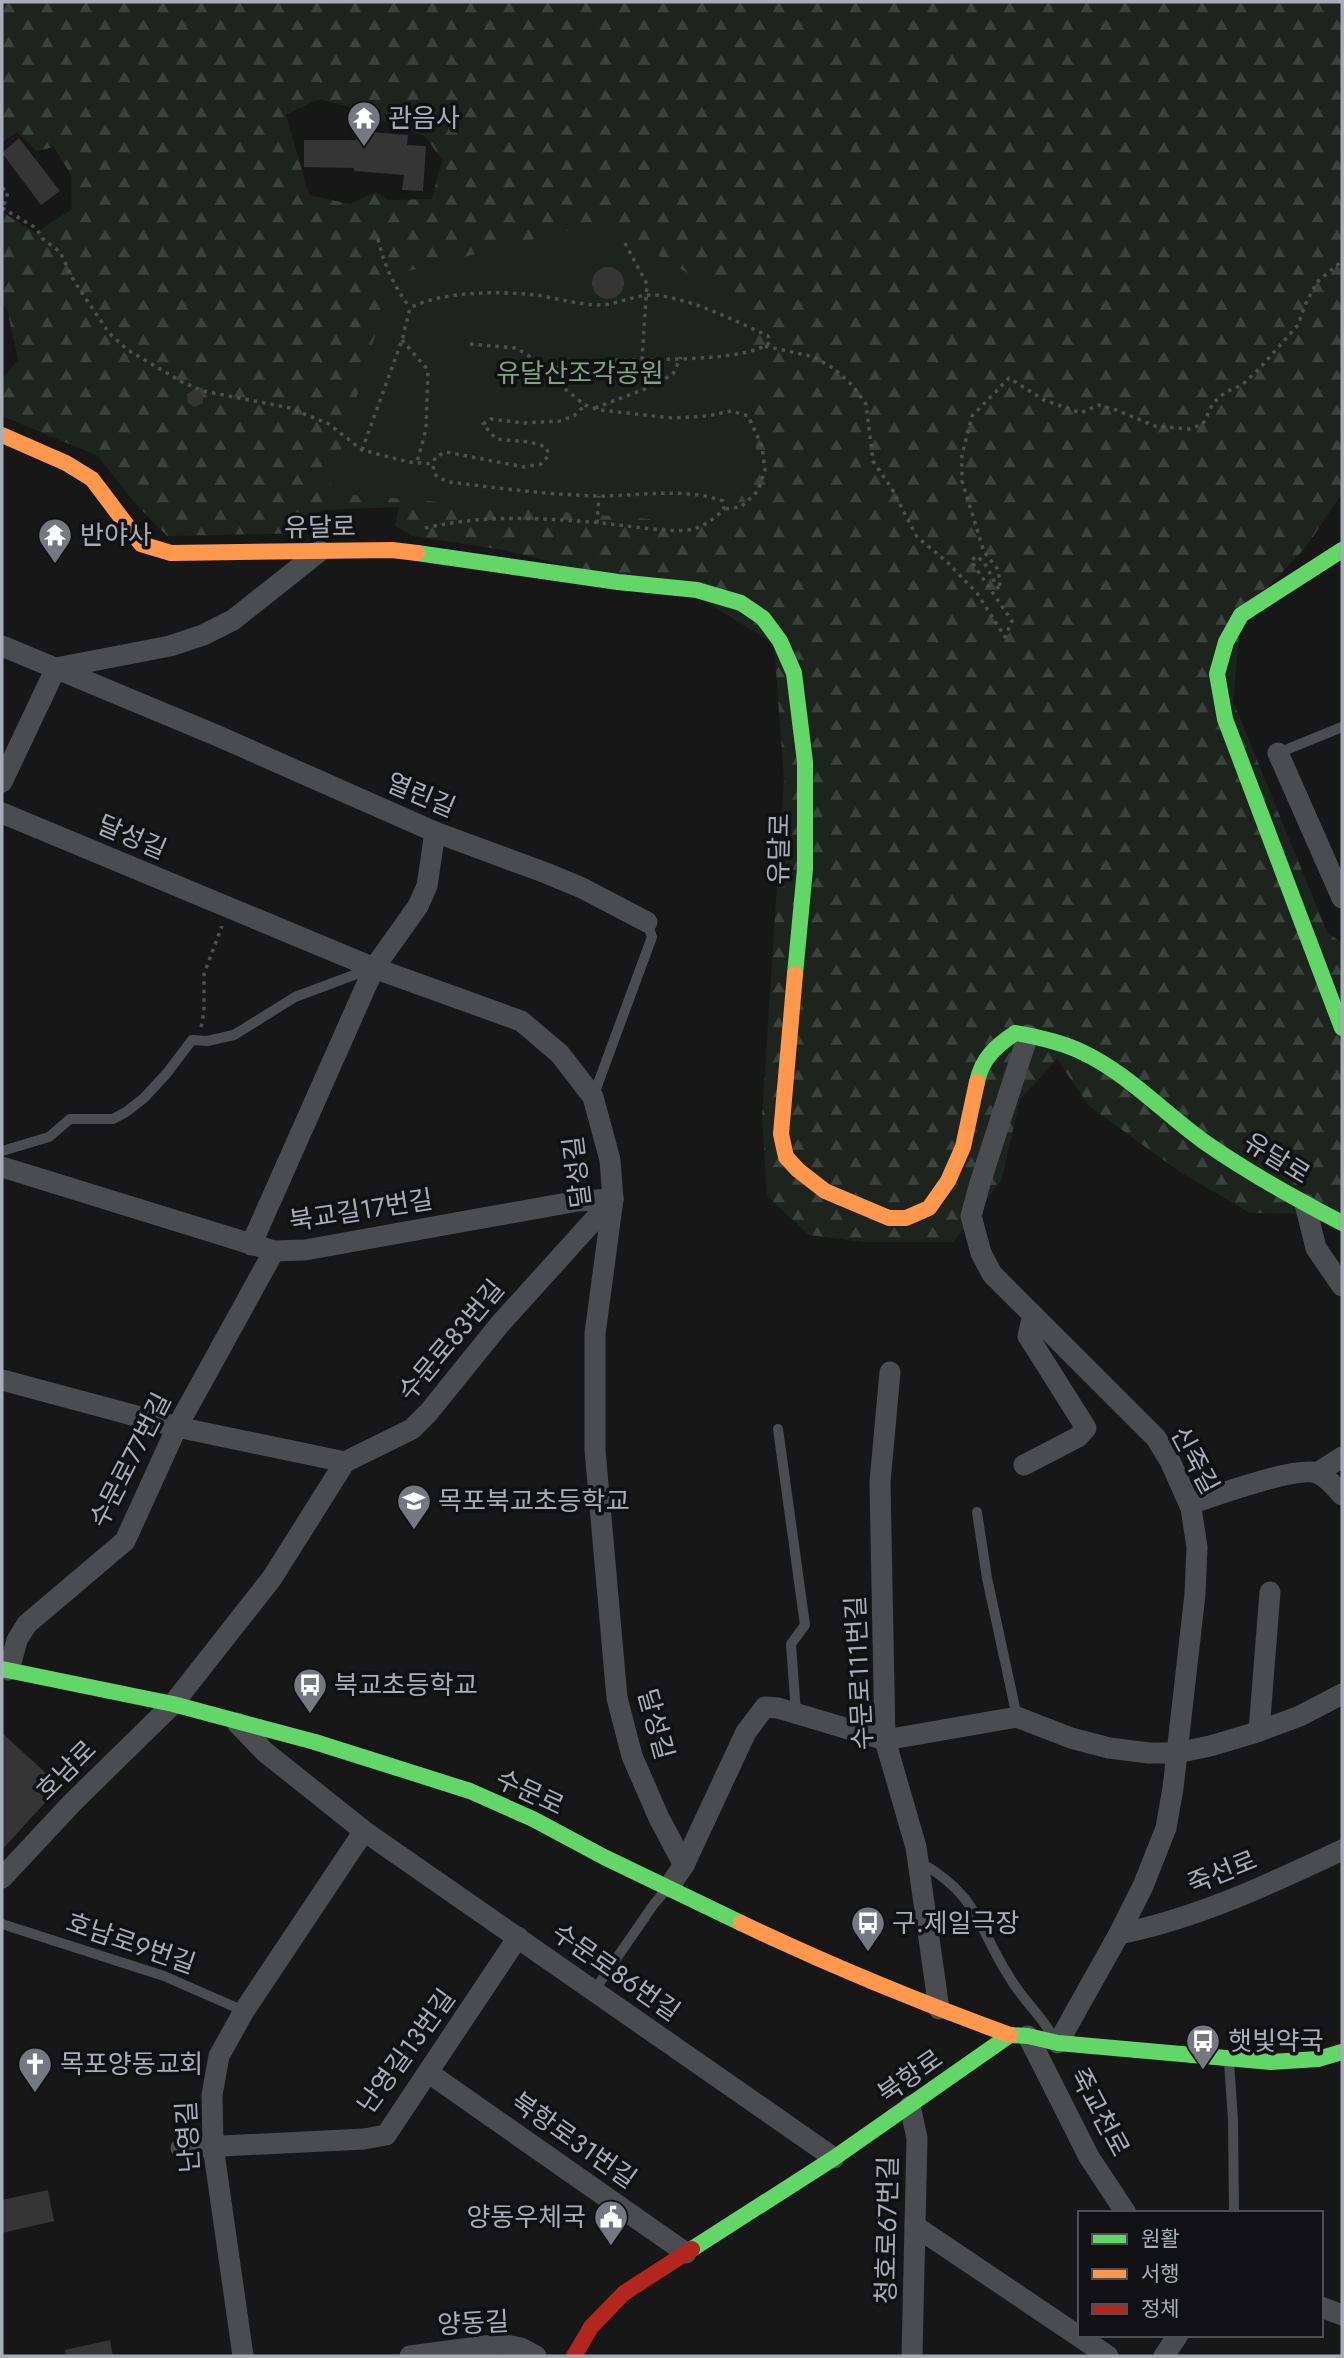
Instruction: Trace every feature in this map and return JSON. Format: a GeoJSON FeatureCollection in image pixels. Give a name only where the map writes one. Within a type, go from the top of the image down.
{"type":"FeatureCollection","features":[{"type":"Feature","properties":{"kind":"street","name":"유달로"},"geometry":{"type":"LineString","coordinates":[[2,435],[66,463],[92,479],[141,544],[171,553],[391,550],[618,582],[697,590],[741,603],[763,618],[780,641],[794,673],[804,762],[805,869],[781,1134],[786,1157],[825,1191],[889,1218],[906,1218],[929,1208],[948,1181],[962,1147],[979,1073],[993,1048],[1015,1033],[1039,1037],[1091,1056],[1186,1128],[1271,1186],[1342,1223]]}},
{"type":"Feature","properties":{"kind":"street"},"geometry":{"type":"LineString","coordinates":[[1342,550],[1241,615],[1226,642],[1217,674],[1224,719],[1342,1028]]}},
{"type":"Feature","properties":{"kind":"street"},"geometry":{"type":"LineString","coordinates":[[2,782],[56,668],[170,646],[203,635],[233,620],[320,551]]}},
{"type":"Feature","properties":{"kind":"street","name":"열린길"},"geometry":{"type":"LineString","coordinates":[[2,646],[218,736],[435,832],[582,888],[648,922]]}},
{"type":"Feature","properties":{"kind":"street"},"geometry":{"type":"LineString","coordinates":[[1278,753],[1342,898]]}},
{"type":"Feature","properties":{"kind":"street","name":"달성길"},"geometry":{"type":"LineString","coordinates":[[3,817],[374,968],[521,1021],[560,1054],[593,1097],[610,1160],[613,1199],[595,1334],[595,1450],[617,1698],[632,1756],[659,1818],[684,1865]]}},
{"type":"Feature","properties":{"kind":"street"},"geometry":{"type":"LineString","coordinates":[[251,1245],[374,968],[418,906],[427,886],[435,832]]}},
{"type":"Feature","properties":{"kind":"street","name":"신죽길"},"geometry":{"type":"LineString","coordinates":[[1028,1035],[971,1216],[981,1253],[992,1274],[1156,1438],[1190,1504],[1197,1547],[1195,1594],[1166,1828],[1143,1886],[1119,1934],[1058,2043]]}},
{"type":"Feature","properties":{"kind":"street","name":"북교길17번길"},"geometry":{"type":"LineString","coordinates":[[2,1167],[274,1251],[304,1250],[578,1201],[613,1199]]}},
{"type":"Feature","properties":{"kind":"street","name":"수문로83번길"},"geometry":{"type":"LineString","coordinates":[[345,1462],[412,1429],[500,1324],[613,1199]]}},
{"type":"Feature","properties":{"kind":"street"},"geometry":{"type":"LineString","coordinates":[[1305,1204],[1316,1248],[1342,1286]]}},
{"type":"Feature","properties":{"kind":"street","name":"수문로77번길"},"geometry":{"type":"LineString","coordinates":[[6,1670],[17,1640],[27,1623],[125,1541],[177,1427],[274,1251]]}},
{"type":"Feature","properties":{"kind":"street"},"geometry":{"type":"LineString","coordinates":[[1024,1465],[1078,1437],[1086,1428],[1028,1336],[1032,1315]]}},
{"type":"Feature","properties":{"kind":"street","name":"수문로111번길"},"geometry":{"type":"LineString","coordinates":[[890,1372],[880,1482],[885,1740],[916,1846],[939,2009]]}},
{"type":"Feature","properties":{"kind":"street"},"geometry":{"type":"LineString","coordinates":[[2,1380],[177,1427],[345,1462],[272,1578],[173,1704]]}},
{"type":"Feature","properties":{"kind":"street"},"geometry":{"type":"LineString","coordinates":[[1190,1504],[1289,1475],[1317,1473],[1342,1458]]}},
{"type":"Feature","properties":{"kind":"street"},"geometry":{"type":"LineString","coordinates":[[1317,1473],[1342,1495]]}},
{"type":"Feature","properties":{"kind":"street"},"geometry":{"type":"LineString","coordinates":[[1259,1731],[1270,1592]]}},
{"type":"Feature","properties":{"kind":"street","name":"수문로"},"geometry":{"type":"LineString","coordinates":[[6,1670],[173,1704],[315,1742],[470,1791],[533,1819],[604,1857],[789,1946],[939,2009],[1019,2036]]}},
{"type":"Feature","properties":{"kind":"street"},"geometry":{"type":"LineString","coordinates":[[669,1887],[684,1865],[746,1732],[765,1707],[796,1713],[885,1740],[1017,1717],[1071,1738],[1109,1748],[1176,1753],[1259,1731],[1300,1716],[1342,1694]]}},
{"type":"Feature","properties":{"kind":"street","name":"호남로"},"geometry":{"type":"LineString","coordinates":[[2,1878],[173,1704]]}},
{"type":"Feature","properties":{"kind":"street","name":"수문로86번길"},"geometry":{"type":"LineString","coordinates":[[234,1721],[265,1752],[364,1832],[834,2158]]}},
{"type":"Feature","properties":{"kind":"street","name":"난영길"},"geometry":{"type":"LineString","coordinates":[[243,2356],[213,2146],[211,2118],[219,2056],[244,2011],[364,1832]]}},
{"type":"Feature","properties":{"kind":"street","name":"죽선로"},"geometry":{"type":"LineString","coordinates":[[1119,1934],[1173,1922],[1272,1883],[1342,1850]]}},
{"type":"Feature","properties":{"kind":"street","name":"난영길13번길"},"geometry":{"type":"LineString","coordinates":[[181,2148],[364,2139],[386,2135],[518,1937]]}},
{"type":"Feature","properties":{"kind":"street"},"geometry":{"type":"LineString","coordinates":[[1019,2036],[1058,2043],[1229,2059],[1303,2061],[1342,2052]]}},
{"type":"Feature","properties":{"kind":"street","name":"북항로"},"geometry":{"type":"LineString","coordinates":[[574,2356],[592,2328],[624,2293],[1019,2036]]}},
{"type":"Feature","properties":{"kind":"street","name":"죽교천로"},"geometry":{"type":"LineString","coordinates":[[1019,2036],[1089,2157],[1125,2211]]}},
{"type":"Feature","properties":{"kind":"street","name":"북항로31번길"},"geometry":{"type":"LineString","coordinates":[[429,2073],[686,2253]]}},
{"type":"Feature","properties":{"kind":"street","name":"청호로67번길"},"geometry":{"type":"LineString","coordinates":[[910,2106],[917,2138],[912,2356]]}},
{"type":"Feature","properties":{"kind":"street"},"geometry":{"type":"LineString","coordinates":[[915,2227],[1078,2336]]}},
{"type":"Feature","properties":{"kind":"street"},"geometry":{"type":"LineString","coordinates":[[1323,2308],[1342,2315]]}},
{"type":"Feature","properties":{"kind":"street"},"geometry":{"type":"LineString","coordinates":[[1080,2337],[1108,2356]]}},
{"type":"Feature","properties":{"kind":"street"},"geometry":{"type":"LineString","coordinates":[[1164,2356],[1177,2337]]}},
{"type":"Feature","properties":{"kind":"street","name":"양동길"},"geometry":{"type":"LineString","coordinates":[[410,2356],[500,2344],[521,2348],[536,2356]]}},
{"type":"Feature","properties":{"kind":"lane"},"geometry":{"type":"LineString","coordinates":[[1278,753],[1342,727]]}},
{"type":"Feature","properties":{"kind":"lane","name":"열린길"},"geometry":{"type":"LineString","coordinates":[[593,1097],[652,937],[648,922]]}},
{"type":"Feature","properties":{"kind":"lane"},"geometry":{"type":"LineString","coordinates":[[2,1151],[48,1137],[70,1119],[113,1119],[144,1098],[192,1040],[207,1041],[234,1035],[295,997],[374,968]]}},
{"type":"Feature","properties":{"kind":"lane"},"geometry":{"type":"LineString","coordinates":[[778,1429],[805,1625],[791,1644],[796,1713]]}},
{"type":"Feature","properties":{"kind":"lane"},"geometry":{"type":"LineString","coordinates":[[977,1512],[987,1578],[1017,1717]]}},
{"type":"Feature","properties":{"kind":"lane"},"geometry":{"type":"LineString","coordinates":[[918,1861],[937,1871],[970,1902],[1003,1968],[1019,1993],[1044,2020],[1058,2043]]}},
{"type":"Feature","properties":{"kind":"lane"},"geometry":{"type":"LineString","coordinates":[[594,1991],[654,1904],[669,1887]]}},
{"type":"Feature","properties":{"kind":"lane","name":"호남로9번길"},"geometry":{"type":"LineString","coordinates":[[2,1924],[164,1976],[244,2011]]}},
{"type":"Feature","properties":{"kind":"lane"},"geometry":{"type":"LineString","coordinates":[[1229,2059],[1234,2211]]}},
{"type":"Feature","properties":{"kind":"path"},"geometry":{"type":"LineString","coordinates":[[2,188],[8,192],[3,208],[36,228],[43,239],[60,252],[74,281],[109,333],[128,350],[182,382],[203,391],[290,408],[329,424],[362,450],[417,463],[434,464]]}},
{"type":"Feature","properties":{"kind":"path"},"geometry":{"type":"LineString","coordinates":[[378,239],[397,291],[410,308]]}},
{"type":"Feature","properties":{"kind":"path"},"geometry":{"type":"LineString","coordinates":[[625,243],[647,284],[642,359]]}},
{"type":"Feature","properties":{"kind":"path"},"geometry":{"type":"LineString","coordinates":[[765,346],[814,356],[852,385],[866,404],[873,461],[892,489],[917,537],[946,561],[977,593],[1004,636],[1012,621],[971,561],[976,556],[984,562],[999,590],[997,568],[984,552],[962,481],[962,454],[972,416],[1009,378],[1044,400],[1081,413],[1098,405],[1155,426],[1189,429],[1203,424],[1213,403],[1226,392],[1242,385],[1298,325],[1304,305],[1317,282],[1342,261]]}},
{"type":"Feature","properties":{"kind":"path"},"geometry":{"type":"LineString","coordinates":[[362,450],[402,340],[410,308],[425,300],[481,294],[533,295],[599,305],[647,295],[660,295],[715,311],[768,336],[770,342],[742,354],[597,362],[543,370]]}},
{"type":"Feature","properties":{"kind":"path"},"geometry":{"type":"LineString","coordinates":[[402,340],[428,370],[426,429],[417,463]]}},
{"type":"Feature","properties":{"kind":"path"},"geometry":{"type":"LineString","coordinates":[[422,529],[458,521],[528,517],[693,529],[714,519],[724,509],[741,507],[758,491],[765,470],[762,446],[748,416],[731,411],[708,416],[672,418],[594,408],[585,405],[551,379],[534,359],[516,348],[470,344]]}},
{"type":"Feature","properties":{"kind":"path"},"geometry":{"type":"LineString","coordinates":[[594,408],[653,386],[673,374],[681,357]]}},
{"type":"Feature","properties":{"kind":"path"},"geometry":{"type":"LineString","coordinates":[[585,405],[574,416],[560,421],[524,423],[491,419],[483,424],[496,439],[530,442],[546,447],[550,454],[541,464],[524,467],[446,452],[435,457],[433,470],[437,477],[449,482],[599,496],[704,494],[723,501],[724,509]]}},
{"type":"Feature","properties":{"kind":"path"},"geometry":{"type":"LineString","coordinates":[[597,523],[599,496]]}},
{"type":"Feature","properties":{"kind":"path"},"geometry":{"type":"LineString","coordinates":[[192,1040],[201,1028],[204,1012],[204,974],[209,955],[230,908]]}},
{"type":"Feature","properties":{"kind":"green space"},"geometry":{"type":"Polygon","coordinates":[[[2,2],[1342,2],[1341,495],[1306,547],[1241,615],[1233,701],[1327,932],[1342,943],[1342,1223],[1325,1214],[1250,1213],[1180,1172],[1089,1106],[1057,1059],[1020,1100],[1001,1181],[953,1242],[864,1242],[809,1235],[767,1196],[762,1117],[784,779],[774,644],[703,600],[504,550],[413,536],[395,526],[399,507],[320,510],[308,533],[167,536],[134,502],[98,456],[2,416],[2,379],[18,360],[7,309],[2,303],[2,212],[36,233],[72,209],[71,175],[54,147],[36,151],[17,132],[2,142],[2,2]],[[319,99],[286,115],[309,195],[350,204],[376,192],[388,200],[432,199],[442,160],[425,136],[350,107],[319,99]]]}},
{"type":"Feature","properties":{"kind":"green space","name":"유달산조각공원"},"geometry":{"type":"Polygon","coordinates":[[[602,222],[748,309],[757,472],[723,525],[328,493],[393,275],[602,222]]]}},
{"type":"Feature","properties":{"kind":"building"},"geometry":{"type":"Polygon","coordinates":[[[357,131],[408,135],[407,145],[426,146],[423,191],[402,190],[404,175],[354,171],[354,168],[304,167],[304,140],[356,140],[357,131]]]}},
{"type":"Feature","properties":{"kind":"building"},"geometry":{"type":"Polygon","coordinates":[[[19,138],[60,191],[41,205],[2,153],[19,138]]]}},
{"type":"Feature","properties":{"kind":"building"},"geometry":{"type":"Polygon","coordinates":[[[608,267],[620,271],[624,283],[620,295],[608,299],[596,295],[592,283],[596,271],[608,267]]]}},
{"type":"Feature","properties":{"kind":"building"},"geometry":{"type":"Polygon","coordinates":[[[195,389],[203,394],[203,403],[195,407],[188,403],[187,394],[195,389]]]}},
{"type":"Feature","properties":{"kind":"building"},"geometry":{"type":"Polygon","coordinates":[[[2,1733],[60,1786],[2,1850],[2,1733]]]}},
{"type":"Feature","properties":{"kind":"building"},"geometry":{"type":"Polygon","coordinates":[[[48,2190],[54,2221],[2,2233],[2,2200],[48,2190]]]}},
{"type":"Feature","properties":{"kind":"building"},"geometry":{"type":"Polygon","coordinates":[[[110,2340],[113,2356],[66,2356],[65,2350],[110,2340]]]}},
{"type":"Feature","properties":{"kind":"traffic: fast"},"geometry":{"type":"LineString","coordinates":[[1342,550],[1241,615],[1226,642],[1217,674],[1225,719],[1342,1028]]}},
{"type":"Feature","properties":{"kind":"traffic: fast"},"geometry":{"type":"LineString","coordinates":[[417,553],[618,582],[697,590],[741,603],[763,618],[780,641],[794,673],[805,762],[805,869],[795,974]]}},
{"type":"Feature","properties":{"kind":"traffic: fast"},"geometry":{"type":"LineString","coordinates":[[977,1082],[982,1066],[991,1053],[1015,1033],[1074,1048],[1114,1071],[1220,1152],[1342,1223]]}},
{"type":"Feature","properties":{"kind":"traffic: fast"},"geometry":{"type":"LineString","coordinates":[[2,1669],[173,1704],[315,1742],[470,1791],[533,1819],[604,1857],[741,1923]]}},
{"type":"Feature","properties":{"kind":"traffic: fast"},"geometry":{"type":"LineString","coordinates":[[692,2249],[834,2158],[1010,2035],[1058,2043],[1271,2062],[1318,2059],[1342,2052]]}},
{"type":"Feature","properties":{"kind":"traffic: slow"},"geometry":{"type":"LineString","coordinates":[[2,435],[66,463],[92,479],[141,544],[171,553],[392,550],[417,553]]}},
{"type":"Feature","properties":{"kind":"traffic: slow"},"geometry":{"type":"LineString","coordinates":[[795,974],[781,1134],[786,1157],[825,1191],[889,1218],[906,1218],[929,1208],[948,1181],[963,1147],[977,1082]]}},
{"type":"Feature","properties":{"kind":"traffic: slow"},"geometry":{"type":"LineString","coordinates":[[741,1923],[874,1982],[1010,2035]]}},
{"type":"Feature","properties":{"kind":"traffic: jam"},"geometry":{"type":"LineString","coordinates":[[574,2356],[591,2327],[624,2293],[692,2249]]}},
{"type":"Feature","properties":{"kind":"place","name":"관음사"},"geometry":{"type":"Point","coordinates":[364,148]}},
{"type":"Feature","properties":{"kind":"place","name":"반야사"},"geometry":{"type":"Point","coordinates":[55,565]}},
{"type":"Feature","properties":{"kind":"place","name":"목포북교초등학교"},"geometry":{"type":"Point","coordinates":[414,1531]}},
{"type":"Feature","properties":{"kind":"place","name":"북교초등학교"},"geometry":{"type":"Point","coordinates":[310,1715]}},
{"type":"Feature","properties":{"kind":"place","name":"구.제일극장"},"geometry":{"type":"Point","coordinates":[868,1953]}},
{"type":"Feature","properties":{"kind":"place","name":"햇빛약국"},"geometry":{"type":"Point","coordinates":[1203,2071]}},
{"type":"Feature","properties":{"kind":"place","name":"목포양동교회"},"geometry":{"type":"Point","coordinates":[35,2094]}},
{"type":"Feature","properties":{"kind":"place","name":"양동우체국"},"geometry":{"type":"Point","coordinates":[611,2247]}}]}
